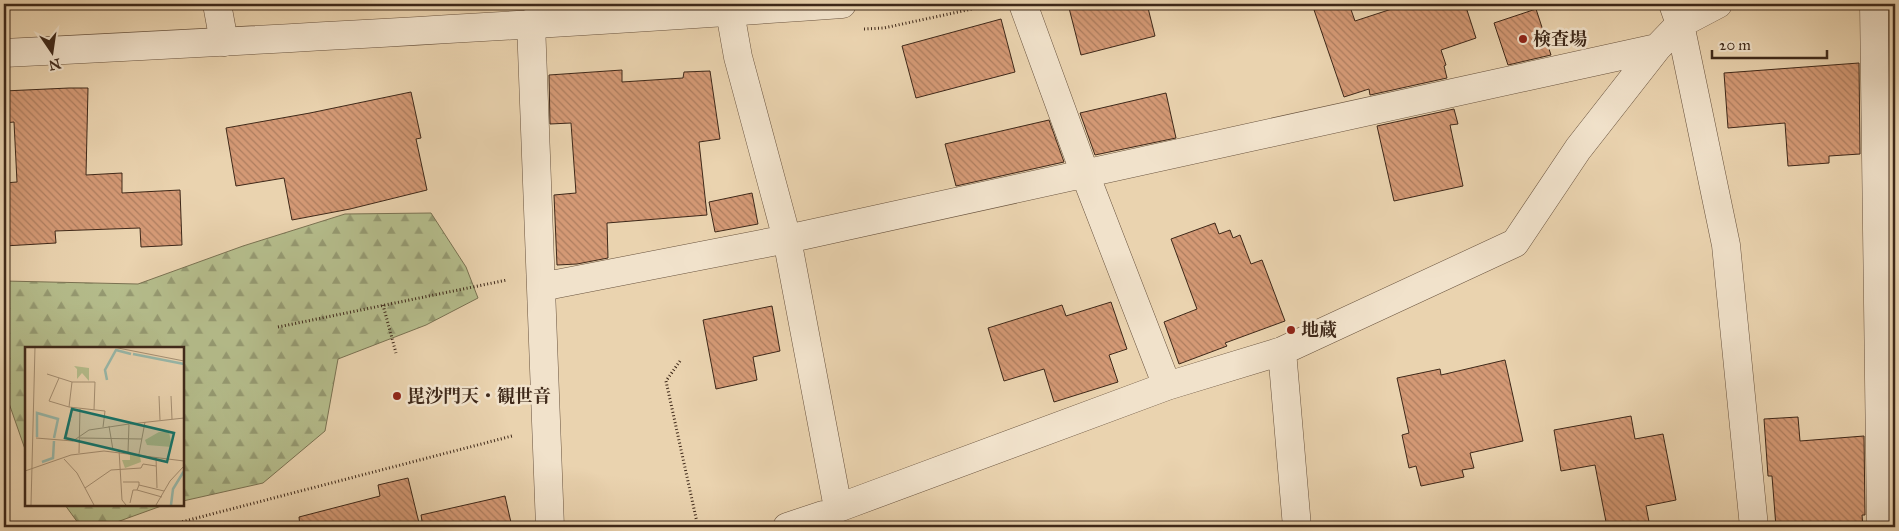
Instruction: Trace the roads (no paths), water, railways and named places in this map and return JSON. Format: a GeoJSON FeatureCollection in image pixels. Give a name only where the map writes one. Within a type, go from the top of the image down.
{"type":"FeatureCollection","features":[{"type":"Feature","properties":{"kind":"street"},"geometry":{"type":"LineString","coordinates":[[217,4],[224,42]]}},
{"type":"Feature","properties":{"kind":"street"},"geometry":{"type":"LineString","coordinates":[[4,53],[224,42],[842,4]]}},
{"type":"Feature","properties":{"kind":"street"},"geometry":{"type":"LineString","coordinates":[[1023,4],[1085,174],[1167,386]]}},
{"type":"Feature","properties":{"kind":"street"},"geometry":{"type":"LineString","coordinates":[[730,12],[738,57],[787,239],[838,508],[1167,386],[1282,351],[1516,243],[1578,149],[1657,48],[1676,14],[1718,4]]}},
{"type":"Feature","properties":{"kind":"street"},"geometry":{"type":"LineString","coordinates":[[1874,4],[1881,527]]}},
{"type":"Feature","properties":{"kind":"street"},"geometry":{"type":"LineString","coordinates":[[1676,14],[1726,245],[1754,527]]}},
{"type":"Feature","properties":{"kind":"street"},"geometry":{"type":"LineString","coordinates":[[531,23],[550,527]]}},
{"type":"Feature","properties":{"kind":"street"},"geometry":{"type":"LineString","coordinates":[[541,288],[787,239],[1657,48]]}},
{"type":"Feature","properties":{"kind":"street"},"geometry":{"type":"LineString","coordinates":[[1282,351],[1297,527]]}},
{"type":"Feature","properties":{"kind":"street"},"geometry":{"type":"LineString","coordinates":[[787,527],[822,515]]}},
{"type":"Feature","properties":{"kind":"place","name":"検査場"},"geometry":{"type":"Point","coordinates":[1523,39]}},
{"type":"Feature","properties":{"kind":"place","name":"地蔵"},"geometry":{"type":"Point","coordinates":[1291,330]}},
{"type":"Feature","properties":{"kind":"place","name":"毘沙門天・観世音"},"geometry":{"type":"Point","coordinates":[397,396]}}]}
